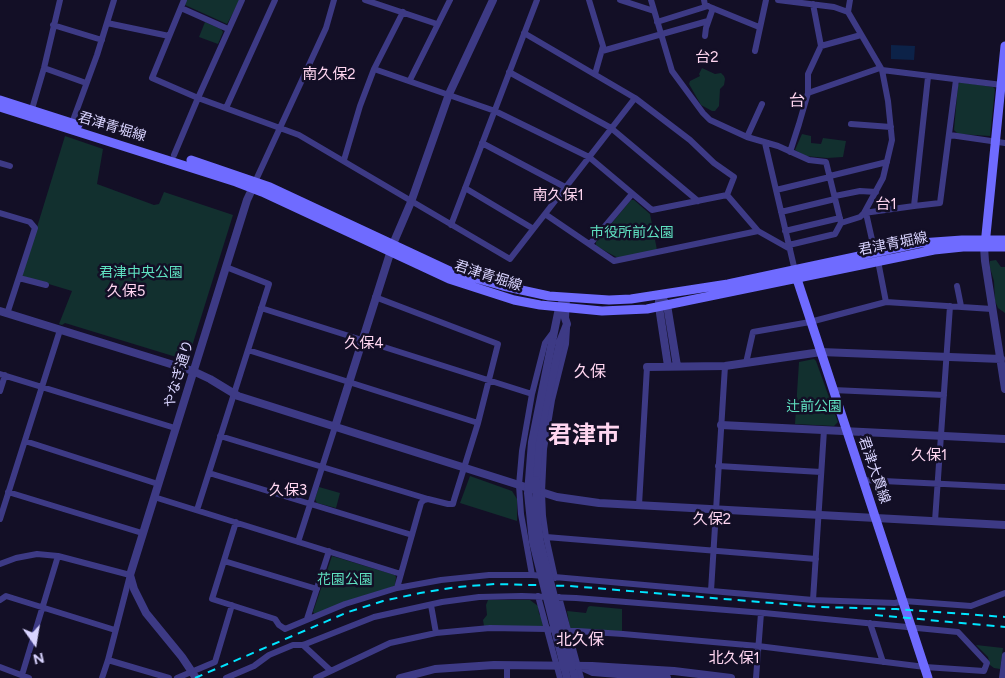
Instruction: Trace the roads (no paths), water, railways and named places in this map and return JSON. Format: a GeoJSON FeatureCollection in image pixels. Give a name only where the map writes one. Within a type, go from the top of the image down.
{"type":"FeatureCollection","features":[{"type":"Feature","properties":{"kind":"main road"},"geometry":{"type":"LineString","coordinates":[[985,243],[1000,142],[1005,46]]}},
{"type":"Feature","properties":{"kind":"main road","name":"君津青堀線"},"geometry":{"type":"LineString","coordinates":[[0,100],[174,155],[254,185],[391,248],[469,278],[528,293],[566,298],[609,300],[660,295],[796,274]]}},
{"type":"Feature","properties":{"kind":"main road","name":"君津青堀線"},"geometry":{"type":"LineString","coordinates":[[0,107],[254,185]]}},
{"type":"Feature","properties":{"kind":"main road"},"geometry":{"type":"LineString","coordinates":[[985,243],[1005,240]]}},
{"type":"Feature","properties":{"kind":"main road"},"geometry":{"type":"LineString","coordinates":[[985,243],[1005,248]]}},
{"type":"Feature","properties":{"kind":"main road","name":"君津青堀線"},"geometry":{"type":"LineString","coordinates":[[391,248],[448,279],[514,300],[562,308],[602,311],[663,306],[876,257],[985,243]]}},
{"type":"Feature","properties":{"kind":"main road","name":"君津大貫線"},"geometry":{"type":"LineString","coordinates":[[796,274],[810,322],[928,678]]}},
{"type":"Feature","properties":{"kind":"street"},"geometry":{"type":"LineString","coordinates":[[32,109],[60,0]]}},
{"type":"Feature","properties":{"kind":"street"},"geometry":{"type":"LineString","coordinates":[[72,123],[102,40],[114,0]]}},
{"type":"Feature","properties":{"kind":"street"},"geometry":{"type":"LineString","coordinates":[[184,0],[152,78],[198,98],[299,134],[410,202],[510,259],[634,98]]}},
{"type":"Feature","properties":{"kind":"street"},"geometry":{"type":"LineString","coordinates":[[174,155],[242,0]]}},
{"type":"Feature","properties":{"kind":"street"},"geometry":{"type":"LineString","coordinates":[[226,108],[275,0]]}},
{"type":"Feature","properties":{"kind":"street"},"geometry":{"type":"LineString","coordinates":[[254,185],[326,28],[334,0]]}},
{"type":"Feature","properties":{"kind":"street"},"geometry":{"type":"LineString","coordinates":[[365,0],[437,24]]}},
{"type":"Feature","properties":{"kind":"street"},"geometry":{"type":"LineString","coordinates":[[410,80],[450,0]]}},
{"type":"Feature","properties":{"kind":"street"},"geometry":{"type":"LineString","coordinates":[[298,542],[391,248],[410,202],[449,94],[493,0]]}},
{"type":"Feature","properties":{"kind":"street"},"geometry":{"type":"LineString","coordinates":[[451,225],[537,0]]}},
{"type":"Feature","properties":{"kind":"street"},"geometry":{"type":"LineString","coordinates":[[589,0],[603,46],[594,74]]}},
{"type":"Feature","properties":{"kind":"street"},"geometry":{"type":"LineString","coordinates":[[620,0],[654,11]]}},
{"type":"Feature","properties":{"kind":"street"},"geometry":{"type":"LineString","coordinates":[[650,0],[672,71],[703,113],[710,120],[747,137],[809,160],[826,162],[840,220],[835,234],[789,247],[758,231],[727,195]]}},
{"type":"Feature","properties":{"kind":"street"},"geometry":{"type":"LineString","coordinates":[[755,52],[766,0]]}},
{"type":"Feature","properties":{"kind":"street"},"geometry":{"type":"LineString","coordinates":[[778,0],[834,7],[848,12]]}},
{"type":"Feature","properties":{"kind":"street"},"geometry":{"type":"LineString","coordinates":[[786,231],[860,217],[865,213],[883,178],[892,140],[888,101],[881,69],[848,12],[850,0]]}},
{"type":"Feature","properties":{"kind":"street"},"geometry":{"type":"LineString","coordinates":[[790,152],[808,93],[808,74],[821,46],[813,4]]}},
{"type":"Feature","properties":{"kind":"street"},"geometry":{"type":"LineString","coordinates":[[657,22],[708,5],[760,27]]}},
{"type":"Feature","properties":{"kind":"street"},"geometry":{"type":"LineString","coordinates":[[705,36],[708,21],[708,5]]}},
{"type":"Feature","properties":{"kind":"street"},"geometry":{"type":"LineString","coordinates":[[181,8],[228,29]]}},
{"type":"Feature","properties":{"kind":"street"},"geometry":{"type":"LineString","coordinates":[[344,160],[360,106],[374,69],[402,12]]}},
{"type":"Feature","properties":{"kind":"street"},"geometry":{"type":"LineString","coordinates":[[602,51],[708,21]]}},
{"type":"Feature","properties":{"kind":"street"},"geometry":{"type":"LineString","coordinates":[[107,23],[169,36]]}},
{"type":"Feature","properties":{"kind":"street"},"geometry":{"type":"LineString","coordinates":[[53,26],[102,40]]}},
{"type":"Feature","properties":{"kind":"street"},"geometry":{"type":"LineString","coordinates":[[524,33],[634,98],[682,134],[734,178],[727,195]]}},
{"type":"Feature","properties":{"kind":"street"},"geometry":{"type":"LineString","coordinates":[[821,46],[861,35]]}},
{"type":"Feature","properties":{"kind":"street"},"geometry":{"type":"LineString","coordinates":[[44,68],[86,83]]}},
{"type":"Feature","properties":{"kind":"street"},"geometry":{"type":"LineString","coordinates":[[374,69],[495,111],[588,157],[652,210],[727,195]]}},
{"type":"Feature","properties":{"kind":"street"},"geometry":{"type":"LineString","coordinates":[[808,93],[881,69],[928,77],[1004,85]]}},
{"type":"Feature","properties":{"kind":"street"},"geometry":{"type":"LineString","coordinates":[[510,72],[611,128],[698,201]]}},
{"type":"Feature","properties":{"kind":"street"},"geometry":{"type":"LineString","coordinates":[[914,206],[928,77]]}},
{"type":"Feature","properties":{"kind":"street"},"geometry":{"type":"LineString","coordinates":[[865,213],[940,203],[956,80]]}},
{"type":"Feature","properties":{"kind":"street"},"geometry":{"type":"LineString","coordinates":[[747,137],[762,104]]}},
{"type":"Feature","properties":{"kind":"street"},"geometry":{"type":"LineString","coordinates":[[851,124],[891,127]]}},
{"type":"Feature","properties":{"kind":"street"},"geometry":{"type":"LineString","coordinates":[[950,135],[1000,142]]}},
{"type":"Feature","properties":{"kind":"street"},"geometry":{"type":"LineString","coordinates":[[482,143],[565,188]]}},
{"type":"Feature","properties":{"kind":"street"},"geometry":{"type":"LineString","coordinates":[[765,143],[796,274]]}},
{"type":"Feature","properties":{"kind":"street"},"geometry":{"type":"LineString","coordinates":[[776,190],[887,162]]}},
{"type":"Feature","properties":{"kind":"street"},"geometry":{"type":"LineString","coordinates":[[0,163],[10,166]]}},
{"type":"Feature","properties":{"kind":"street","name":"やなぎ通り"},"geometry":{"type":"LineString","coordinates":[[130,575],[247,200],[254,185]]}},
{"type":"Feature","properties":{"kind":"street"},"geometry":{"type":"LineString","coordinates":[[465,188],[532,228]]}},
{"type":"Feature","properties":{"kind":"street"},"geometry":{"type":"LineString","coordinates":[[781,212],[860,191],[876,192]]}},
{"type":"Feature","properties":{"kind":"street"},"geometry":{"type":"LineString","coordinates":[[590,244],[632,194]]}},
{"type":"Feature","properties":{"kind":"street"},"geometry":{"type":"LineString","coordinates":[[0,213],[30,222],[35,228],[19,278],[4,313],[193,372],[210,379],[234,394],[557,497],[589,502],[1005,525]]}},
{"type":"Feature","properties":{"kind":"street"},"geometry":{"type":"LineString","coordinates":[[865,213],[886,302]]}},
{"type":"Feature","properties":{"kind":"street"},"geometry":{"type":"LineString","coordinates":[[545,214],[614,261],[758,231]]}},
{"type":"Feature","properties":{"kind":"street"},"geometry":{"type":"LineString","coordinates":[[985,243],[984,261],[1003,364],[1005,390]]}},
{"type":"Feature","properties":{"kind":"street"},"geometry":{"type":"LineString","coordinates":[[197,510],[269,284],[226,267]]}},
{"type":"Feature","properties":{"kind":"street"},"geometry":{"type":"LineString","coordinates":[[19,278],[46,285]]}},
{"type":"Feature","properties":{"kind":"street"},"geometry":{"type":"LineString","coordinates":[[957,286],[961,306]]}},
{"type":"Feature","properties":{"kind":"street"},"geometry":{"type":"LineString","coordinates":[[660,295],[677,366]]}},
{"type":"Feature","properties":{"kind":"street"},"geometry":{"type":"LineString","coordinates":[[220,436],[428,499],[453,504],[478,423],[498,344],[375,297]]}},
{"type":"Feature","properties":{"kind":"street"},"geometry":{"type":"LineString","coordinates":[[532,575],[524,539],[519,484],[522,452],[532,394],[545,342],[554,330],[566,298]]}},
{"type":"Feature","properties":{"kind":"street"},"geometry":{"type":"LineString","coordinates":[[746,363],[753,332],[810,322],[886,302],[992,309]]}},
{"type":"Feature","properties":{"kind":"street"},"geometry":{"type":"LineString","coordinates":[[663,306],[668,366]]}},
{"type":"Feature","properties":{"kind":"street"},"geometry":{"type":"LineString","coordinates":[[936,521],[950,306]]}},
{"type":"Feature","properties":{"kind":"street"},"geometry":{"type":"LineString","coordinates":[[261,308],[532,394]]}},
{"type":"Feature","properties":{"kind":"street"},"geometry":{"type":"LineString","coordinates":[[555,578],[546,537],[542,492],[544,449],[552,400],[566,344],[567,324],[562,308]]}},
{"type":"Feature","properties":{"kind":"street"},"geometry":{"type":"LineString","coordinates":[[567,324],[556,342],[532,442],[528,493],[533,542],[567,678]]}},
{"type":"Feature","properties":{"kind":"street"},"geometry":{"type":"LineString","coordinates":[[0,519],[60,330]]}},
{"type":"Feature","properties":{"kind":"street"},"geometry":{"type":"LineString","coordinates":[[554,330],[556,342],[539,443],[535,494],[542,551],[575,678]]}},
{"type":"Feature","properties":{"kind":"street"},"geometry":{"type":"LineString","coordinates":[[248,350],[478,423]]}},
{"type":"Feature","properties":{"kind":"street"},"geometry":{"type":"LineString","coordinates":[[639,505],[647,367],[725,366],[821,352],[947,357],[1003,364]]}},
{"type":"Feature","properties":{"kind":"street"},"geometry":{"type":"LineString","coordinates":[[711,591],[725,366]]}},
{"type":"Feature","properties":{"kind":"street"},"geometry":{"type":"LineString","coordinates":[[0,391],[2,374],[175,428]]}},
{"type":"Feature","properties":{"kind":"street"},"geometry":{"type":"LineString","coordinates":[[833,390],[944,395]]}},
{"type":"Feature","properties":{"kind":"street"},"geometry":{"type":"LineString","coordinates":[[721,425],[1005,439]]}},
{"type":"Feature","properties":{"kind":"street"},"geometry":{"type":"LineString","coordinates":[[813,600],[824,430]]}},
{"type":"Feature","properties":{"kind":"street"},"geometry":{"type":"LineString","coordinates":[[25,441],[158,484]]}},
{"type":"Feature","properties":{"kind":"street"},"geometry":{"type":"LineString","coordinates":[[718,466],[821,472]]}},
{"type":"Feature","properties":{"kind":"street"},"geometry":{"type":"LineString","coordinates":[[209,473],[412,535]]}},
{"type":"Feature","properties":{"kind":"street"},"geometry":{"type":"LineString","coordinates":[[863,480],[1005,487]]}},
{"type":"Feature","properties":{"kind":"street"},"geometry":{"type":"LineString","coordinates":[[8,492],[142,533]]}},
{"type":"Feature","properties":{"kind":"street"},"geometry":{"type":"LineString","coordinates":[[154,497],[401,574]]}},
{"type":"Feature","properties":{"kind":"street"},"geometry":{"type":"LineString","coordinates":[[397,588],[421,503],[428,499]]}},
{"type":"Feature","properties":{"kind":"street"},"geometry":{"type":"LineString","coordinates":[[236,522],[212,599],[276,619],[279,626],[285,629],[345,604],[397,588],[467,577],[509,574],[813,600],[895,603],[904,601],[971,606],[1005,593]]}},
{"type":"Feature","properties":{"kind":"street"},"geometry":{"type":"LineString","coordinates":[[546,537],[816,559]]}},
{"type":"Feature","properties":{"kind":"street"},"geometry":{"type":"LineString","coordinates":[[307,619],[329,551]]}},
{"type":"Feature","properties":{"kind":"street"},"geometry":{"type":"LineString","coordinates":[[0,564],[16,558],[37,554],[58,556],[130,575]]}},
{"type":"Feature","properties":{"kind":"street"},"geometry":{"type":"LineString","coordinates":[[22,675],[58,556]]}},
{"type":"Feature","properties":{"kind":"street"},"geometry":{"type":"LineString","coordinates":[[224,561],[317,588]]}},
{"type":"Feature","properties":{"kind":"street"},"geometry":{"type":"LineString","coordinates":[[102,678],[130,575]]}},
{"type":"Feature","properties":{"kind":"street"},"geometry":{"type":"LineString","coordinates":[[130,575],[134,589],[146,613],[182,657],[193,675]]}},
{"type":"Feature","properties":{"kind":"street"},"geometry":{"type":"LineString","coordinates":[[0,600],[6,596],[115,630]]}},
{"type":"Feature","properties":{"kind":"street"},"geometry":{"type":"LineString","coordinates":[[538,596],[560,678]]}},
{"type":"Feature","properties":{"kind":"street"},"geometry":{"type":"LineString","coordinates":[[226,678],[238,676],[269,655],[293,645],[303,645],[374,618],[442,602],[479,597],[538,596],[761,613],[958,632],[987,663],[984,671],[925,667],[758,646],[567,630],[490,628],[436,633],[390,643],[316,678]]}},
{"type":"Feature","properties":{"kind":"street"},"geometry":{"type":"LineString","coordinates":[[559,598],[567,630],[580,667],[580,678]]}},
{"type":"Feature","properties":{"kind":"street"},"geometry":{"type":"LineString","coordinates":[[177,678],[193,675],[215,662],[232,605]]}},
{"type":"Feature","properties":{"kind":"street"},"geometry":{"type":"LineString","coordinates":[[431,605],[436,633]]}},
{"type":"Feature","properties":{"kind":"street"},"geometry":{"type":"LineString","coordinates":[[756,678],[761,613]]}},
{"type":"Feature","properties":{"kind":"street"},"geometry":{"type":"LineString","coordinates":[[870,623],[883,662]]}},
{"type":"Feature","properties":{"kind":"street"},"geometry":{"type":"LineString","coordinates":[[303,645],[330,670]]}},
{"type":"Feature","properties":{"kind":"street"},"geometry":{"type":"LineString","coordinates":[[1002,678],[1005,655]]}},
{"type":"Feature","properties":{"kind":"street"},"geometry":{"type":"LineString","coordinates":[[108,660],[169,678]]}},
{"type":"Feature","properties":{"kind":"street"},"geometry":{"type":"LineString","coordinates":[[507,665],[507,678]]}},
{"type":"Feature","properties":{"kind":"street"},"geometry":{"type":"LineString","coordinates":[[400,678],[446,668],[507,665],[592,666],[674,671],[731,678]]}},
{"type":"Feature","properties":{"kind":"street"},"geometry":{"type":"LineString","coordinates":[[0,667],[30,678]]}},
{"type":"Feature","properties":{"kind":"street"},"geometry":{"type":"LineString","coordinates":[[580,667],[594,672],[667,678]]}},
{"type":"Feature","properties":{"kind":"water"},"geometry":{"type":"Polygon","coordinates":[[[891,45],[915,46],[914,60],[891,59],[891,45]]]}},
{"type":"Feature","properties":{"kind":"railway"},"geometry":{"type":"LineString","coordinates":[[195,678],[348,612],[383,601],[457,587],[495,584],[570,586],[820,607],[896,609],[1005,617]]}},
{"type":"Feature","properties":{"kind":"railway"},"geometry":{"type":"LineString","coordinates":[[875,615],[1005,627]]}},
{"type":"Feature","properties":{"kind":"district","name":"台2"},"geometry":{"type":"Point","coordinates":[707,58]}},
{"type":"Feature","properties":{"kind":"district","name":"南久保2"},"geometry":{"type":"Point","coordinates":[329,75]}},
{"type":"Feature","properties":{"kind":"district","name":"台"},"geometry":{"type":"Point","coordinates":[797,101]}},
{"type":"Feature","properties":{"kind":"district","name":"南久保1"},"geometry":{"type":"Point","coordinates":[558,196]}},
{"type":"Feature","properties":{"kind":"district","name":"台1"},"geometry":{"type":"Point","coordinates":[886,205]}},
{"type":"Feature","properties":{"kind":"district","name":"久保5"},"geometry":{"type":"Point","coordinates":[126,292]}},
{"type":"Feature","properties":{"kind":"district","name":"久保4"},"geometry":{"type":"Point","coordinates":[364,344]}},
{"type":"Feature","properties":{"kind":"district","name":"久保"},"geometry":{"type":"Point","coordinates":[590,372]}},
{"type":"Feature","properties":{"kind":"district","name":"君津市"},"geometry":{"type":"Point","coordinates":[584,436]}},
{"type":"Feature","properties":{"kind":"district","name":"久保1"},"geometry":{"type":"Point","coordinates":[929,456]}},
{"type":"Feature","properties":{"kind":"district","name":"久保3"},"geometry":{"type":"Point","coordinates":[288,491]}},
{"type":"Feature","properties":{"kind":"district","name":"久保2"},"geometry":{"type":"Point","coordinates":[712,520]}},
{"type":"Feature","properties":{"kind":"district","name":"北久保"},"geometry":{"type":"Point","coordinates":[580,640]}},
{"type":"Feature","properties":{"kind":"district","name":"北久保1"},"geometry":{"type":"Point","coordinates":[734,659]}},
{"type":"Feature","properties":{"kind":"park label","name":"市役所前公園"},"geometry":{"type":"Point","coordinates":[632,233]}},
{"type":"Feature","properties":{"kind":"park label","name":"君津中央公園"},"geometry":{"type":"Point","coordinates":[141,273]}},
{"type":"Feature","properties":{"kind":"park label","name":"辻前公園"},"geometry":{"type":"Point","coordinates":[814,407]}},
{"type":"Feature","properties":{"kind":"park label","name":"花園公園"},"geometry":{"type":"Point","coordinates":[345,580]}}]}
